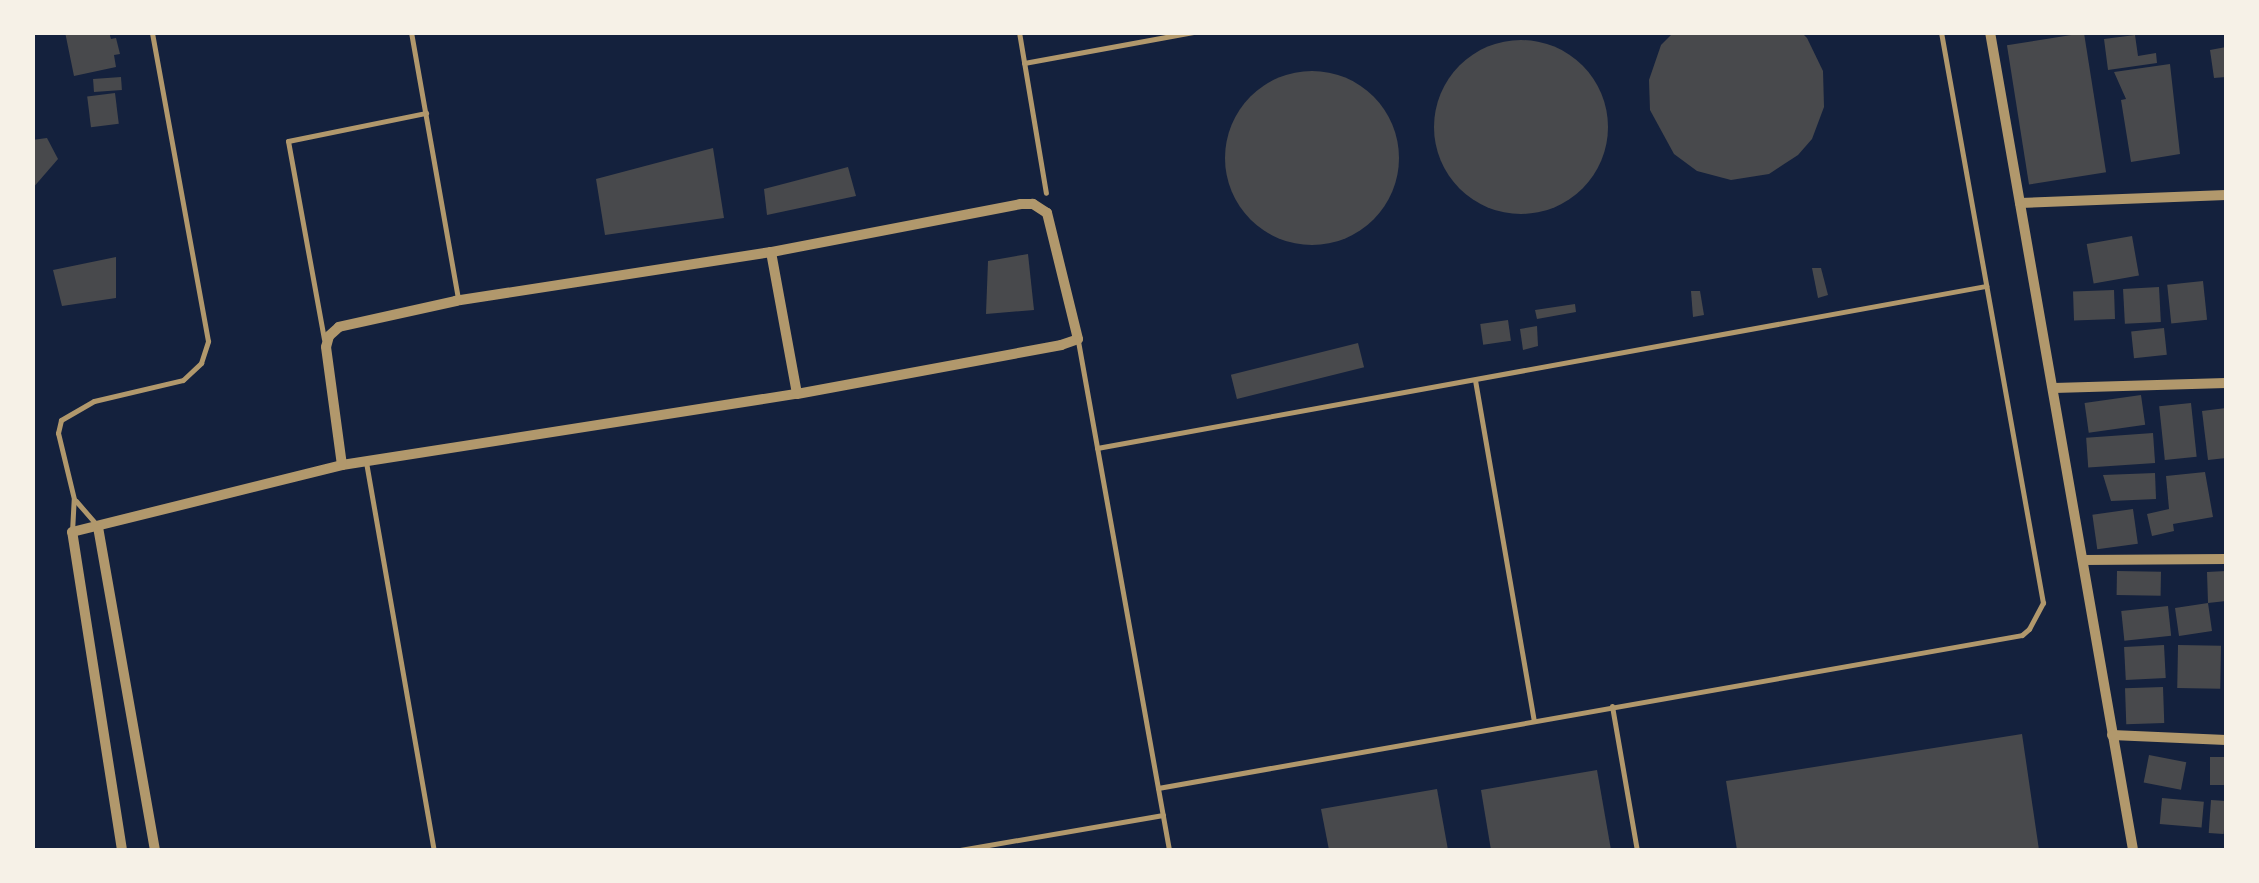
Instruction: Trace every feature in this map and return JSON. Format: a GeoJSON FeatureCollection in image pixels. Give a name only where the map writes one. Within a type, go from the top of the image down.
{"type":"FeatureCollection","features":[{"type":"Feature","properties":{"kind":"street"},"geometry":{"type":"LineString","coordinates":[[1990,32],[2133,850]]}},
{"type":"Feature","properties":{"kind":"street"},"geometry":{"type":"LineString","coordinates":[[2020,204],[2226,195]]}},
{"type":"Feature","properties":{"kind":"street"},"geometry":{"type":"LineString","coordinates":[[122,850],[72,532],[342,465],[796,394],[1037,352],[1078,339],[1047,213],[1033,204],[771,252],[459,301],[339,328],[329,336],[326,347],[342,465]]}},
{"type":"Feature","properties":{"kind":"street"},"geometry":{"type":"LineString","coordinates":[[771,252],[796,394]]}},
{"type":"Feature","properties":{"kind":"street"},"geometry":{"type":"LineString","coordinates":[[2054,388],[2226,383]]}},
{"type":"Feature","properties":{"kind":"street"},"geometry":{"type":"LineString","coordinates":[[98,526],[155,850]]}},
{"type":"Feature","properties":{"kind":"street"},"geometry":{"type":"LineString","coordinates":[[2083,560],[2226,559]]}},
{"type":"Feature","properties":{"kind":"street"},"geometry":{"type":"LineString","coordinates":[[2112,734],[2226,740]]}},
{"type":"Feature","properties":{"kind":"lane"},"geometry":{"type":"LineString","coordinates":[[72,532],[74,499],[58,433],[61,420],[94,402],[183,380],[200,363],[208,341],[152,32]]}},
{"type":"Feature","properties":{"kind":"lane"},"geometry":{"type":"LineString","coordinates":[[411,32],[459,301]]}},
{"type":"Feature","properties":{"kind":"lane"},"geometry":{"type":"LineString","coordinates":[[1018,32],[1046,193]]}},
{"type":"Feature","properties":{"kind":"lane"},"geometry":{"type":"LineString","coordinates":[[1024,63],[1193,32]]}},
{"type":"Feature","properties":{"kind":"lane"},"geometry":{"type":"LineString","coordinates":[[1158,788],[2022,635],[2036,622],[2043,603],[1941,32]]}},
{"type":"Feature","properties":{"kind":"lane"},"geometry":{"type":"LineString","coordinates":[[326,347],[288,140],[426,113]]}},
{"type":"Feature","properties":{"kind":"lane"},"geometry":{"type":"LineString","coordinates":[[1098,448],[1986,286]]}},
{"type":"Feature","properties":{"kind":"lane"},"geometry":{"type":"LineString","coordinates":[[1078,339],[1169,850]]}},
{"type":"Feature","properties":{"kind":"lane"},"geometry":{"type":"LineString","coordinates":[[1475,380],[1534,720]]}},
{"type":"Feature","properties":{"kind":"lane"},"geometry":{"type":"LineString","coordinates":[[366,462],[434,850]]}},
{"type":"Feature","properties":{"kind":"lane"},"geometry":{"type":"LineString","coordinates":[[74,499],[98,526]]}},
{"type":"Feature","properties":{"kind":"lane"},"geometry":{"type":"LineString","coordinates":[[1612,706],[1637,850]]}},
{"type":"Feature","properties":{"kind":"lane"},"geometry":{"type":"LineString","coordinates":[[960,850],[1162,814]]}},
{"type":"Feature","properties":{"kind":"building"},"geometry":{"type":"Polygon","coordinates":[[[65,32],[109,32],[111,39],[116,38],[120,54],[114,55],[116,67],[74,76],[65,32]]]}},
{"type":"Feature","properties":{"kind":"building"},"geometry":{"type":"Polygon","coordinates":[[[1674,32],[1801,32],[1823,71],[1824,107],[1812,139],[1798,155],[1769,174],[1731,180],[1697,171],[1674,154],[1650,110],[1649,80],[1661,45],[1674,32]]]}},
{"type":"Feature","properties":{"kind":"building"},"geometry":{"type":"Polygon","coordinates":[[[2084,33],[2106,172],[2029,184],[2007,45],[2084,33]]]}},
{"type":"Feature","properties":{"kind":"building"},"geometry":{"type":"Polygon","coordinates":[[[2135,35],[2138,56],[2156,53],[2157,63],[2108,70],[2104,39],[2135,35]]]}},
{"type":"Feature","properties":{"kind":"building"},"geometry":{"type":"Polygon","coordinates":[[[1521,40],[1554,46],[1583,65],[1602,94],[1608,127],[1602,160],[1583,189],[1554,208],[1521,214],[1488,208],[1459,189],[1440,160],[1434,127],[1440,94],[1459,65],[1488,46],[1521,40]]]}},
{"type":"Feature","properties":{"kind":"building"},"geometry":{"type":"Polygon","coordinates":[[[2226,47],[2226,77],[2214,78],[2210,50],[2226,47]]]}},
{"type":"Feature","properties":{"kind":"building"},"geometry":{"type":"Polygon","coordinates":[[[2170,64],[2180,154],[2131,162],[2121,100],[2126,99],[2114,72],[2170,64]]]}},
{"type":"Feature","properties":{"kind":"building"},"geometry":{"type":"Polygon","coordinates":[[[1312,71],[1345,77],[1374,96],[1393,125],[1399,158],[1393,191],[1374,220],[1345,239],[1312,245],[1279,239],[1250,220],[1231,191],[1225,158],[1231,125],[1250,96],[1279,77],[1312,71]]]}},
{"type":"Feature","properties":{"kind":"building"},"geometry":{"type":"Polygon","coordinates":[[[121,77],[122,90],[94,92],[93,79],[121,77]]]}},
{"type":"Feature","properties":{"kind":"building"},"geometry":{"type":"Polygon","coordinates":[[[115,93],[119,124],[91,127],[87,96],[115,93]]]}},
{"type":"Feature","properties":{"kind":"building"},"geometry":{"type":"Polygon","coordinates":[[[47,138],[58,159],[32,189],[32,140],[47,138]]]}},
{"type":"Feature","properties":{"kind":"building"},"geometry":{"type":"Polygon","coordinates":[[[713,148],[724,218],[605,235],[596,179],[713,148]]]}},
{"type":"Feature","properties":{"kind":"building"},"geometry":{"type":"Polygon","coordinates":[[[848,167],[856,196],[767,215],[764,189],[848,167]]]}},
{"type":"Feature","properties":{"kind":"building"},"geometry":{"type":"Polygon","coordinates":[[[2132,236],[2139,275],[2094,283],[2087,244],[2132,236]]]}},
{"type":"Feature","properties":{"kind":"building"},"geometry":{"type":"Polygon","coordinates":[[[1028,254],[1034,310],[986,314],[988,261],[1028,254]]]}},
{"type":"Feature","properties":{"kind":"building"},"geometry":{"type":"Polygon","coordinates":[[[116,257],[116,298],[62,306],[53,270],[116,257]]]}},
{"type":"Feature","properties":{"kind":"building"},"geometry":{"type":"Polygon","coordinates":[[[1812,268],[1821,268],[1828,295],[1818,298],[1812,268]]]}},
{"type":"Feature","properties":{"kind":"building"},"geometry":{"type":"Polygon","coordinates":[[[2203,281],[2207,320],[2171,324],[2167,285],[2203,281]]]}},
{"type":"Feature","properties":{"kind":"building"},"geometry":{"type":"Polygon","coordinates":[[[2159,287],[2161,322],[2125,324],[2123,289],[2159,287]]]}},
{"type":"Feature","properties":{"kind":"building"},"geometry":{"type":"Polygon","coordinates":[[[2114,290],[2115,319],[2074,320],[2073,291],[2114,290]]]}},
{"type":"Feature","properties":{"kind":"building"},"geometry":{"type":"Polygon","coordinates":[[[1691,291],[1700,291],[1704,315],[1693,317],[1691,291]]]}},
{"type":"Feature","properties":{"kind":"building"},"geometry":{"type":"Polygon","coordinates":[[[1575,304],[1576,312],[1537,319],[1535,310],[1575,304]]]}},
{"type":"Feature","properties":{"kind":"building"},"geometry":{"type":"Polygon","coordinates":[[[1508,320],[1511,341],[1483,345],[1480,324],[1508,320]]]}},
{"type":"Feature","properties":{"kind":"building"},"geometry":{"type":"Polygon","coordinates":[[[1537,326],[1538,346],[1523,350],[1520,329],[1537,326]]]}},
{"type":"Feature","properties":{"kind":"building"},"geometry":{"type":"Polygon","coordinates":[[[2164,328],[2167,355],[2134,358],[2131,331],[2164,328]]]}},
{"type":"Feature","properties":{"kind":"building"},"geometry":{"type":"Polygon","coordinates":[[[1358,343],[1364,367],[1237,399],[1231,375],[1358,343]]]}},
{"type":"Feature","properties":{"kind":"building"},"geometry":{"type":"Polygon","coordinates":[[[2141,395],[2145,425],[2089,433],[2085,403],[2141,395]]]}},
{"type":"Feature","properties":{"kind":"building"},"geometry":{"type":"Polygon","coordinates":[[[2191,403],[2197,457],[2165,460],[2159,406],[2191,403]]]}},
{"type":"Feature","properties":{"kind":"building"},"geometry":{"type":"Polygon","coordinates":[[[2226,408],[2226,458],[2208,460],[2202,411],[2226,408]]]}},
{"type":"Feature","properties":{"kind":"building"},"geometry":{"type":"Polygon","coordinates":[[[2153,433],[2155,463],[2088,468],[2086,438],[2153,433]]]}},
{"type":"Feature","properties":{"kind":"building"},"geometry":{"type":"Polygon","coordinates":[[[2205,472],[2213,517],[2173,524],[2174,531],[2152,536],[2147,514],[2169,509],[2166,476],[2205,472]]]}},
{"type":"Feature","properties":{"kind":"building"},"geometry":{"type":"Polygon","coordinates":[[[2155,473],[2156,499],[2111,501],[2103,475],[2155,473]]]}},
{"type":"Feature","properties":{"kind":"building"},"geometry":{"type":"Polygon","coordinates":[[[2133,509],[2138,544],[2097,549],[2092,515],[2133,509]]]}},
{"type":"Feature","properties":{"kind":"building"},"geometry":{"type":"Polygon","coordinates":[[[2117,571],[2161,572],[2161,596],[2117,595],[2117,571]]]}},
{"type":"Feature","properties":{"kind":"building"},"geometry":{"type":"Polygon","coordinates":[[[2226,571],[2226,601],[2208,603],[2207,572],[2226,571]]]}},
{"type":"Feature","properties":{"kind":"building"},"geometry":{"type":"Polygon","coordinates":[[[2208,603],[2212,631],[2179,636],[2175,608],[2208,603]]]}},
{"type":"Feature","properties":{"kind":"building"},"geometry":{"type":"Polygon","coordinates":[[[2168,606],[2171,636],[2124,641],[2121,611],[2168,606]]]}},
{"type":"Feature","properties":{"kind":"building"},"geometry":{"type":"Polygon","coordinates":[[[2164,645],[2166,678],[2126,680],[2124,647],[2164,645]]]}},
{"type":"Feature","properties":{"kind":"building"},"geometry":{"type":"Polygon","coordinates":[[[2178,645],[2221,646],[2220,689],[2177,688],[2178,645]]]}},
{"type":"Feature","properties":{"kind":"building"},"geometry":{"type":"Polygon","coordinates":[[[2163,687],[2164,723],[2126,724],[2125,688],[2163,687]]]}},
{"type":"Feature","properties":{"kind":"building"},"geometry":{"type":"Polygon","coordinates":[[[2022,734],[2039,850],[1737,850],[1726,781],[2022,734]]]}},
{"type":"Feature","properties":{"kind":"building"},"geometry":{"type":"Polygon","coordinates":[[[2149,755],[2186,762],[2181,790],[2144,782],[2149,755]]]}},
{"type":"Feature","properties":{"kind":"building"},"geometry":{"type":"Polygon","coordinates":[[[2210,757],[2226,757],[2226,785],[2210,785],[2210,757]]]}},
{"type":"Feature","properties":{"kind":"building"},"geometry":{"type":"Polygon","coordinates":[[[1597,770],[1611,850],[1491,850],[1481,790],[1597,770]]]}},
{"type":"Feature","properties":{"kind":"building"},"geometry":{"type":"Polygon","coordinates":[[[1437,789],[1448,850],[1329,850],[1321,809],[1437,789]]]}},
{"type":"Feature","properties":{"kind":"building"},"geometry":{"type":"Polygon","coordinates":[[[2162,798],[2204,802],[2202,828],[2160,824],[2162,798]]]}},
{"type":"Feature","properties":{"kind":"building"},"geometry":{"type":"Polygon","coordinates":[[[2211,800],[2226,801],[2224,834],[2209,833],[2211,800]]]}}]}
